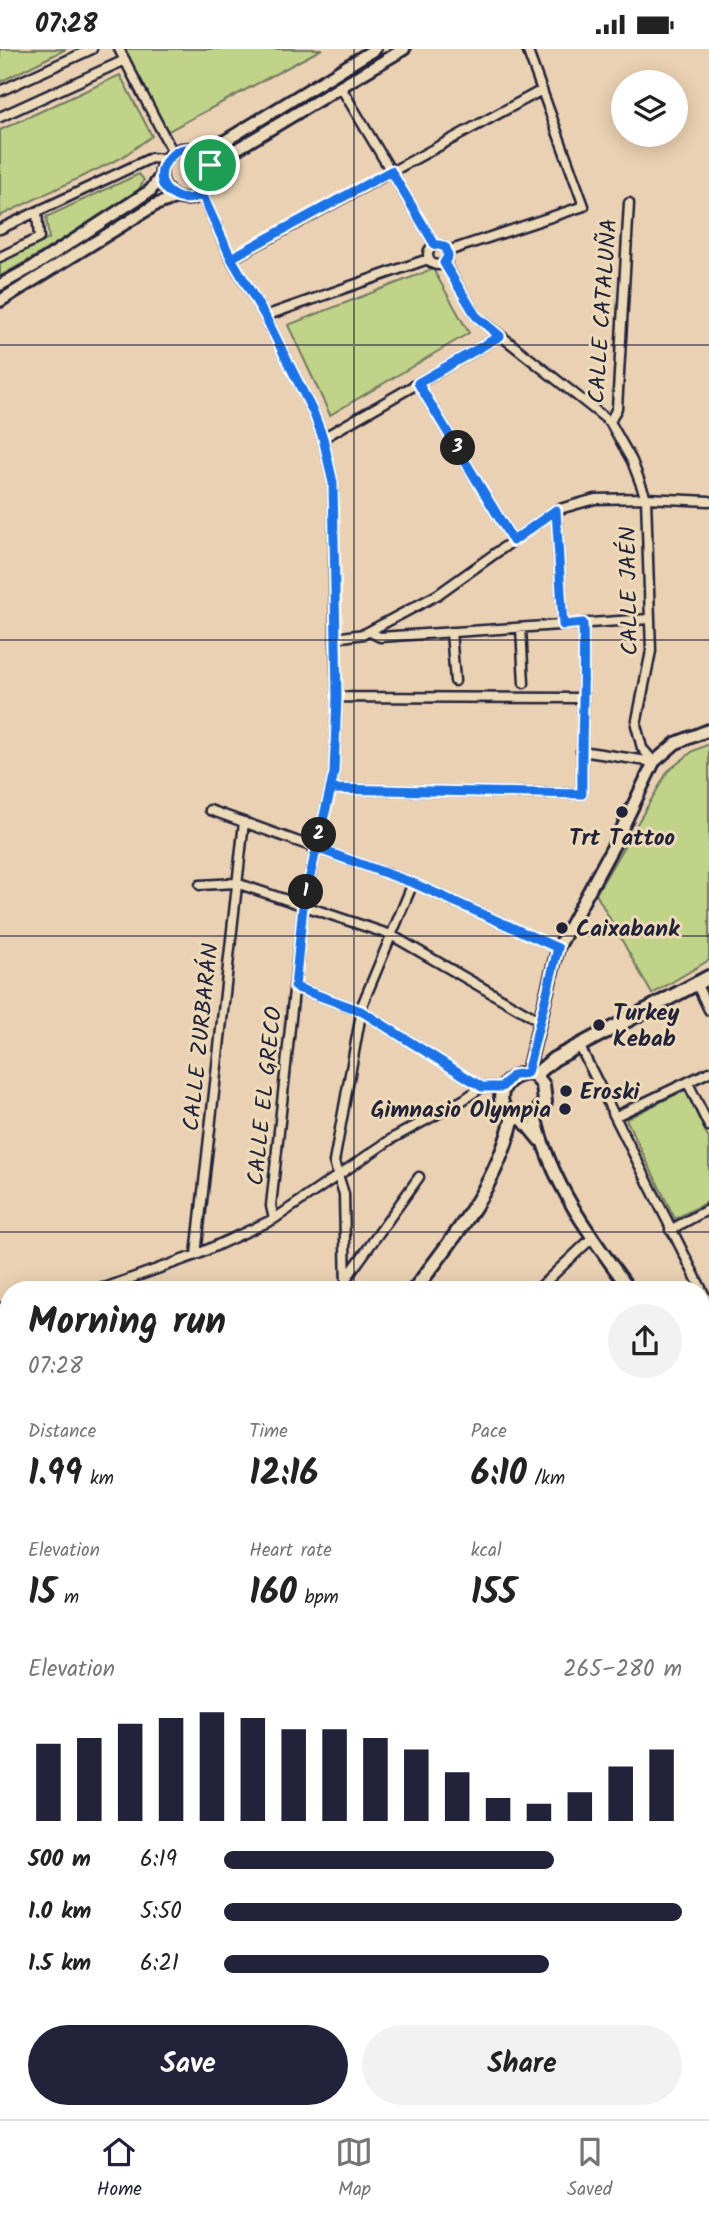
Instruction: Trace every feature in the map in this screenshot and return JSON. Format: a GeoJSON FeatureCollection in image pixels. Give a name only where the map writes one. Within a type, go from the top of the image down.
{"type":"FeatureCollection","features":[{"type":"Feature","properties":{"kind":"main road"},"geometry":{"type":"LineString","coordinates":[[531,1074],[543,1085],[545,1102],[535,1115],[517,1117],[505,1110],[501,1100],[502,1087],[513,1075],[531,1074],[579,1045],[709,977]]}},
{"type":"Feature","properties":{"kind":"main road"},"geometry":{"type":"LineString","coordinates":[[421,1281],[454,1239],[490,1179],[517,1117]]}},
{"type":"Feature","properties":{"kind":"street"},"geometry":{"type":"LineString","coordinates":[[0,91],[92,49]]}},
{"type":"Feature","properties":{"kind":"street"},"geometry":{"type":"LineString","coordinates":[[0,285],[36,265],[151,190],[161,176],[169,156],[119,49]]}},
{"type":"Feature","properties":{"kind":"street"},"geometry":{"type":"LineString","coordinates":[[202,155],[375,49]]}},
{"type":"Feature","properties":{"kind":"street"},"geometry":{"type":"LineString","coordinates":[[210,165],[404,49]]}},
{"type":"Feature","properties":{"kind":"street"},"geometry":{"type":"LineString","coordinates":[[448,251],[584,206],[527,49]]}},
{"type":"Feature","properties":{"kind":"street"},"geometry":{"type":"LineString","coordinates":[[0,117],[125,60]]}},
{"type":"Feature","properties":{"kind":"street"},"geometry":{"type":"LineString","coordinates":[[340,86],[435,245]]}},
{"type":"Feature","properties":{"kind":"street"},"geometry":{"type":"LineString","coordinates":[[231,258],[542,90]]}},
{"type":"Feature","properties":{"kind":"street"},"geometry":{"type":"LineString","coordinates":[[0,229],[151,158],[169,156],[188,149],[202,155],[210,165],[211,181],[202,194],[185,199],[166,189],[161,176]]}},
{"type":"Feature","properties":{"kind":"street","name":"CALLE EL GRECO"},"geometry":{"type":"LineString","coordinates":[[202,194],[231,258],[265,316],[314,414],[323,438],[333,483],[337,697],[334,773],[303,906],[271,1206],[274,1219]]}},
{"type":"Feature","properties":{"kind":"street"},"geometry":{"type":"LineString","coordinates":[[0,301],[155,205],[177,197]]}},
{"type":"Feature","properties":{"kind":"street","name":"CALLE CATALUÑA"},"geometry":{"type":"LineString","coordinates":[[610,422],[617,408],[629,202]]}},
{"type":"Feature","properties":{"kind":"street"},"geometry":{"type":"LineString","coordinates":[[0,257],[39,238],[37,212]]}},
{"type":"Feature","properties":{"kind":"street"},"geometry":{"type":"LineString","coordinates":[[428,259],[429,249],[435,245],[443,246],[448,251]]}},
{"type":"Feature","properties":{"kind":"street"},"geometry":{"type":"LineString","coordinates":[[448,251],[444,263],[476,316],[610,422]]}},
{"type":"Feature","properties":{"kind":"street"},"geometry":{"type":"LineString","coordinates":[[428,259],[437,265],[444,263]]}},
{"type":"Feature","properties":{"kind":"street"},"geometry":{"type":"LineString","coordinates":[[265,316],[428,259]]}},
{"type":"Feature","properties":{"kind":"street"},"geometry":{"type":"LineString","coordinates":[[323,438],[500,336]]}},
{"type":"Feature","properties":{"kind":"street"},"geometry":{"type":"LineString","coordinates":[[418,383],[513,541]]}},
{"type":"Feature","properties":{"kind":"street","name":"CALLE JAÉN"},"geometry":{"type":"LineString","coordinates":[[610,422],[632,461],[646,498],[651,651],[636,725],[642,748],[654,762]]}},
{"type":"Feature","properties":{"kind":"street"},"geometry":{"type":"LineString","coordinates":[[335,638],[370,632],[437,595],[556,510],[595,499],[709,501]]}},
{"type":"Feature","properties":{"kind":"street"},"geometry":{"type":"LineString","coordinates":[[556,510],[563,625]]}},
{"type":"Feature","properties":{"kind":"street"},"geometry":{"type":"LineString","coordinates":[[370,632],[380,637],[649,619]]}},
{"type":"Feature","properties":{"kind":"street"},"geometry":{"type":"LineString","coordinates":[[331,789],[582,794],[582,698],[585,677],[583,623]]}},
{"type":"Feature","properties":{"kind":"street"},"geometry":{"type":"LineString","coordinates":[[521,628],[524,683]]}},
{"type":"Feature","properties":{"kind":"street"},"geometry":{"type":"LineString","coordinates":[[451,632],[455,681]]}},
{"type":"Feature","properties":{"kind":"street"},"geometry":{"type":"LineString","coordinates":[[337,697],[582,698]]}},
{"type":"Feature","properties":{"kind":"street"},"geometry":{"type":"LineString","coordinates":[[531,1074],[540,1021],[558,948],[617,839],[654,762],[676,743],[709,730]]}},
{"type":"Feature","properties":{"kind":"street"},"geometry":{"type":"LineString","coordinates":[[581,751],[654,762]]}},
{"type":"Feature","properties":{"kind":"street"},"geometry":{"type":"LineString","coordinates":[[210,810],[413,883],[558,948]]}},
{"type":"Feature","properties":{"kind":"street","name":"CALLE ZURBARÁN"},"geometry":{"type":"LineString","coordinates":[[196,1255],[244,822]]}},
{"type":"Feature","properties":{"kind":"street"},"geometry":{"type":"LineString","coordinates":[[200,885],[236,883],[391,935],[540,1021]]}},
{"type":"Feature","properties":{"kind":"street"},"geometry":{"type":"LineString","coordinates":[[346,1279],[344,1194],[334,1162],[361,1011],[413,883]]}},
{"type":"Feature","properties":{"kind":"street"},"geometry":{"type":"LineString","coordinates":[[696,983],[709,1010]]}},
{"type":"Feature","properties":{"kind":"street"},"geometry":{"type":"LineString","coordinates":[[295,987],[361,1011],[482,1087],[502,1087]]}},
{"type":"Feature","properties":{"kind":"street"},"geometry":{"type":"LineString","coordinates":[[579,1045],[697,1281]]}},
{"type":"Feature","properties":{"kind":"street"},"geometry":{"type":"LineString","coordinates":[[616,1116],[709,1072]]}},
{"type":"Feature","properties":{"kind":"street"},"geometry":{"type":"LineString","coordinates":[[688,1083],[709,1126]]}},
{"type":"Feature","properties":{"kind":"street"},"geometry":{"type":"LineString","coordinates":[[124,1281],[196,1255],[274,1219],[393,1138],[482,1087]]}},
{"type":"Feature","properties":{"kind":"street"},"geometry":{"type":"LineString","coordinates":[[535,1115],[542,1143],[576,1214],[623,1281]]}},
{"type":"Feature","properties":{"kind":"street"},"geometry":{"type":"LineString","coordinates":[[517,1117],[542,1143]]}},
{"type":"Feature","properties":{"kind":"street"},"geometry":{"type":"LineString","coordinates":[[346,1279],[419,1177]]}},
{"type":"Feature","properties":{"kind":"street"},"geometry":{"type":"LineString","coordinates":[[670,1230],[709,1209]]}},
{"type":"Feature","properties":{"kind":"street"},"geometry":{"type":"LineString","coordinates":[[547,1281],[592,1238]]}},
{"type":"Feature","properties":{"kind":"green space"},"geometry":{"type":"Polygon","coordinates":[[[0,49],[66,49],[0,82],[0,49]]]}},
{"type":"Feature","properties":{"kind":"green space"},"geometry":{"type":"Polygon","coordinates":[[[119,49],[322,49],[163,134],[119,49]]]}},
{"type":"Feature","properties":{"kind":"green space"},"geometry":{"type":"Polygon","coordinates":[[[120,75],[152,136],[121,158],[0,216],[0,130],[120,75]]]}},
{"type":"Feature","properties":{"kind":"green space"},"geometry":{"type":"Polygon","coordinates":[[[139,174],[144,180],[138,191],[0,276],[0,262],[49,239],[46,217],[139,174]]]}},
{"type":"Feature","properties":{"kind":"green space"},"geometry":{"type":"Polygon","coordinates":[[[433,269],[469,333],[330,415],[288,325],[433,269]]]}},
{"type":"Feature","properties":{"kind":"green space"},"geometry":{"type":"Polygon","coordinates":[[[709,744],[709,960],[652,994],[596,894],[668,771],[693,751],[709,744]]]}},
{"type":"Feature","properties":{"kind":"green space"},"geometry":{"type":"Polygon","coordinates":[[[685,1090],[709,1139],[709,1201],[675,1219],[626,1119],[685,1090]]]}},
{"type":"Feature","properties":{"kind":"place","name":"Trt Tattoo"},"geometry":{"type":"Point","coordinates":[622,812]}},
{"type":"Feature","properties":{"kind":"place","name":"Caixabank"},"geometry":{"type":"Point","coordinates":[562,928]}},
{"type":"Feature","properties":{"kind":"place","name":"Turkey Kebab"},"geometry":{"type":"Point","coordinates":[599,1025]}},
{"type":"Feature","properties":{"kind":"place","name":"Eroski"},"geometry":{"type":"Point","coordinates":[566,1091]}},
{"type":"Feature","properties":{"kind":"place","name":"Gimnasio Olympia"},"geometry":{"type":"Point","coordinates":[565,1109]}},
{"type":"Feature","properties":{"kind":"route"},"geometry":{"type":"LineString","coordinates":[[210,165],[207,159],[195,151],[180,150],[166,159],[161,176],[166,189],[177,197],[194,198],[202,194],[208,208],[231,258],[391,171],[435,245],[443,246],[448,251],[444,263],[476,316],[500,336],[418,383],[513,541],[556,510],[563,625],[583,623],[585,677],[582,698],[582,794],[331,789],[316,848],[413,883],[558,948],[527,1073],[513,1075],[502,1087],[482,1087],[361,1011],[295,987],[303,906],[316,848],[331,789],[334,773],[337,697],[333,483],[323,438],[314,414],[265,316],[231,258],[202,194],[211,181],[210,165]]}}]}
